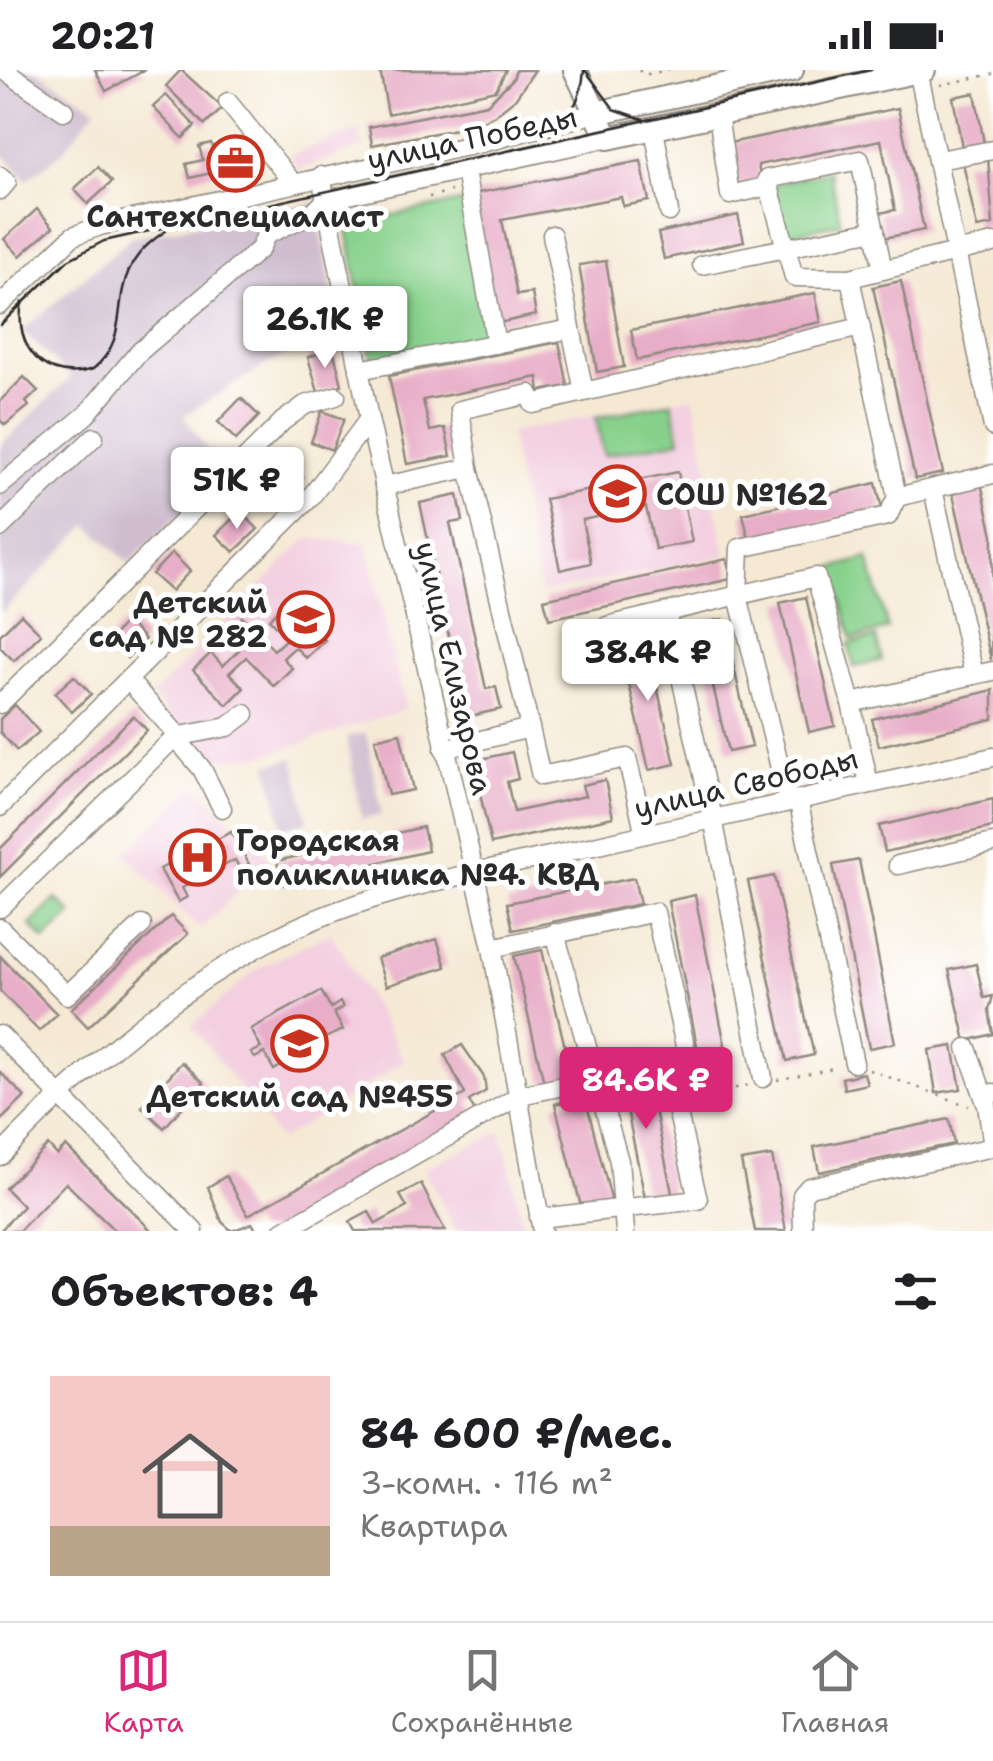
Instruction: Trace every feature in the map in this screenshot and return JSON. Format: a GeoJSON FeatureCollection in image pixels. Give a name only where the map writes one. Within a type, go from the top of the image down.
{"type":"FeatureCollection","features":[{"type":"Feature","properties":{"kind":"main road"},"geometry":{"type":"LineString","coordinates":[[576,70],[608,138]]}},
{"type":"Feature","properties":{"kind":"main road","name":"улица Победы"},"geometry":{"type":"LineString","coordinates":[[596,113],[792,70]]}},
{"type":"Feature","properties":{"kind":"main road","name":"улица Победы"},"geometry":{"type":"LineString","coordinates":[[608,138],[925,74]]}},
{"type":"Feature","properties":{"kind":"street"},"geometry":{"type":"LineString","coordinates":[[4,70],[64,111]]}},
{"type":"Feature","properties":{"kind":"street"},"geometry":{"type":"LineString","coordinates":[[925,74],[954,252],[986,360],[993,428]]}},
{"type":"Feature","properties":{"kind":"street"},"geometry":{"type":"LineString","coordinates":[[228,102],[294,184]]}},
{"type":"Feature","properties":{"kind":"street","name":"улица Победы"},"geometry":{"type":"LineString","coordinates":[[0,304],[73,236],[100,226],[596,113]]}},
{"type":"Feature","properties":{"kind":"street"},"geometry":{"type":"LineString","coordinates":[[718,115],[730,194],[769,186]]}},
{"type":"Feature","properties":{"kind":"street"},"geometry":{"type":"LineString","coordinates":[[654,128],[670,212]]}},
{"type":"Feature","properties":{"kind":"street","name":"улица Победы"},"geometry":{"type":"LineString","coordinates":[[326,200],[608,138]]}},
{"type":"Feature","properties":{"kind":"street"},"geometry":{"type":"LineString","coordinates":[[938,160],[993,150]]}},
{"type":"Feature","properties":{"kind":"street"},"geometry":{"type":"LineString","coordinates":[[883,270],[860,160],[767,179],[794,276],[850,278],[993,244]]}},
{"type":"Feature","properties":{"kind":"street"},"geometry":{"type":"LineString","coordinates":[[464,171],[496,344]]}},
{"type":"Feature","properties":{"kind":"street"},"geometry":{"type":"LineString","coordinates":[[0,176],[7,182],[0,190]]}},
{"type":"Feature","properties":{"kind":"street","name":"улица Елизарова"},"geometry":{"type":"LineString","coordinates":[[321,176],[369,419],[492,948],[541,1225]]}},
{"type":"Feature","properties":{"kind":"street"},"geometry":{"type":"LineString","coordinates":[[0,486],[86,416],[138,354],[260,249],[266,235],[313,213],[326,200]]}},
{"type":"Feature","properties":{"kind":"street"},"geometry":{"type":"LineString","coordinates":[[702,265],[875,230]]}},
{"type":"Feature","properties":{"kind":"street"},"geometry":{"type":"LineString","coordinates":[[552,235],[584,392]]}},
{"type":"Feature","properties":{"kind":"street"},"geometry":{"type":"LineString","coordinates":[[850,278],[897,497],[888,516],[740,548],[738,596],[793,800],[854,1064]]}},
{"type":"Feature","properties":{"kind":"street"},"geometry":{"type":"LineString","coordinates":[[645,834],[628,758],[540,776],[469,468],[460,410],[530,394],[532,404],[861,328]]}},
{"type":"Feature","properties":{"kind":"street"},"geometry":{"type":"LineString","coordinates":[[359,370],[571,329]]}},
{"type":"Feature","properties":{"kind":"street"},"geometry":{"type":"LineString","coordinates":[[0,704],[284,421],[305,406],[336,396]]}},
{"type":"Feature","properties":{"kind":"street"},"geometry":{"type":"LineString","coordinates":[[0,807],[310,498],[369,419]]}},
{"type":"Feature","properties":{"kind":"street"},"geometry":{"type":"LineString","coordinates":[[0,528],[94,436]]}},
{"type":"Feature","properties":{"kind":"street"},"geometry":{"type":"LineString","coordinates":[[384,486],[469,468]]}},
{"type":"Feature","properties":{"kind":"street"},"geometry":{"type":"LineString","coordinates":[[897,497],[993,474]]}},
{"type":"Feature","properties":{"kind":"street"},"geometry":{"type":"LineString","coordinates":[[851,703],[984,673],[933,489]]}},
{"type":"Feature","properties":{"kind":"street"},"geometry":{"type":"LineString","coordinates":[[607,626],[816,578],[870,784]]}},
{"type":"Feature","properties":{"kind":"street"},"geometry":{"type":"LineString","coordinates":[[666,612],[713,818],[763,1078]]}},
{"type":"Feature","properties":{"kind":"street"},"geometry":{"type":"LineString","coordinates":[[128,680],[202,768],[222,808]]}},
{"type":"Feature","properties":{"kind":"street"},"geometry":{"type":"LineString","coordinates":[[0,908],[175,738],[228,726],[245,714]]}},
{"type":"Feature","properties":{"kind":"street"},"geometry":{"type":"LineString","coordinates":[[444,749],[530,728]]}},
{"type":"Feature","properties":{"kind":"street","name":"улица Свободы"},"geometry":{"type":"LineString","coordinates":[[0,1156],[60,1094],[151,1018],[220,969],[330,914],[473,874],[993,757]]}},
{"type":"Feature","properties":{"kind":"street"},"geometry":{"type":"LineString","coordinates":[[898,866],[993,843]]}},
{"type":"Feature","properties":{"kind":"street"},"geometry":{"type":"LineString","coordinates":[[492,948],[656,912],[690,1068],[669,1075],[698,1200],[541,1225]]}},
{"type":"Feature","properties":{"kind":"street"},"geometry":{"type":"LineString","coordinates":[[0,928],[68,995],[142,924]]}},
{"type":"Feature","properties":{"kind":"street"},"geometry":{"type":"LineString","coordinates":[[555,933],[619,1162],[625,1231]]}},
{"type":"Feature","properties":{"kind":"street"},"geometry":{"type":"LineString","coordinates":[[0,1035],[194,1231]]}},
{"type":"Feature","properties":{"kind":"street"},"geometry":{"type":"LineString","coordinates":[[804,1231],[802,1195],[809,1187],[993,1147],[989,1098],[967,1048]]}},
{"type":"Feature","properties":{"kind":"street"},"geometry":{"type":"LineString","coordinates":[[284,1231],[520,1095],[596,1079]]}},
{"type":"Feature","properties":{"kind":"path"},"geometry":{"type":"LineString","coordinates":[[639,70],[642,76],[668,70]]}},
{"type":"Feature","properties":{"kind":"path"},"geometry":{"type":"LineString","coordinates":[[925,74],[993,74]]}},
{"type":"Feature","properties":{"kind":"path"},"geometry":{"type":"LineString","coordinates":[[690,1068],[710,1094],[854,1064],[962,1108],[989,1098]]}},
{"type":"Feature","properties":{"kind":"shaded area"},"geometry":{"type":"Polygon","coordinates":[[[0,70],[36,70],[96,108],[62,152],[27,180],[0,151],[0,70]]]}},
{"type":"Feature","properties":{"kind":"shaded area"},"geometry":{"type":"Polygon","coordinates":[[[358,130],[363,147],[297,170],[290,155],[358,130]]]}},
{"type":"Feature","properties":{"kind":"shaded area"},"geometry":{"type":"Polygon","coordinates":[[[315,203],[338,321],[183,416],[224,472],[129,563],[88,525],[0,614],[0,446],[71,377],[22,331],[132,237],[315,203]]]}},
{"type":"Feature","properties":{"kind":"shaded area","name":"СОШ №162"},"geometry":{"type":"Polygon","coordinates":[[[693,396],[726,556],[541,593],[509,433],[693,396]]]}},
{"type":"Feature","properties":{"kind":"shaded area","name":"Детский сад № 282"},"geometry":{"type":"Polygon","coordinates":[[[308,538],[366,543],[406,709],[269,754],[206,761],[152,696],[308,538]]]}},
{"type":"Feature","properties":{"kind":"shaded area"},"geometry":{"type":"Polygon","coordinates":[[[366,733],[382,815],[362,819],[346,737],[366,733]]]}},
{"type":"Feature","properties":{"kind":"shaded area"},"geometry":{"type":"Polygon","coordinates":[[[294,758],[308,822],[283,827],[268,764],[294,758]]]}},
{"type":"Feature","properties":{"kind":"shaded area","name":"Городская поликлиника №4. КВД"},"geometry":{"type":"Polygon","coordinates":[[[195,784],[270,859],[200,929],[125,854],[195,784]]]}},
{"type":"Feature","properties":{"kind":"shaded area","name":"Детский сад №455"},"geometry":{"type":"Polygon","coordinates":[[[331,932],[405,1061],[280,1140],[192,1026],[256,970],[331,932]]]}},
{"type":"Feature","properties":{"kind":"shaded area"},"geometry":{"type":"Polygon","coordinates":[[[501,1131],[524,1231],[456,1231],[424,1169],[501,1131]]]}},
{"type":"Feature","properties":{"kind":"green space"},"geometry":{"type":"Polygon","coordinates":[[[829,171],[841,223],[784,235],[773,184],[829,171]]]}},
{"type":"Feature","properties":{"kind":"green space"},"geometry":{"type":"Polygon","coordinates":[[[466,201],[492,338],[372,361],[346,224],[466,201]]]}},
{"type":"Feature","properties":{"kind":"green space"},"geometry":{"type":"Polygon","coordinates":[[[672,402],[680,440],[604,455],[596,418],[672,402]]]}},
{"type":"Feature","properties":{"kind":"green space"},"geometry":{"type":"Polygon","coordinates":[[[868,558],[888,629],[852,639],[832,568],[868,558]]]}},
{"type":"Feature","properties":{"kind":"green space"},"geometry":{"type":"Polygon","coordinates":[[[876,637],[882,660],[854,667],[848,644],[876,637]]]}},
{"type":"Feature","properties":{"kind":"green space"},"geometry":{"type":"Polygon","coordinates":[[[56,899],[72,914],[45,940],[30,925],[56,899]]]}},
{"type":"Feature","properties":{"kind":"building"},"geometry":{"type":"Polygon","coordinates":[[[95,70],[145,70],[106,91],[95,70]]]}},
{"type":"Feature","properties":{"kind":"building"},"geometry":{"type":"Polygon","coordinates":[[[181,70],[223,108],[205,125],[166,86],[181,70]]]}},
{"type":"Feature","properties":{"kind":"building"},"geometry":{"type":"Polygon","coordinates":[[[380,70],[506,70],[496,90],[388,114],[380,70]]]}},
{"type":"Feature","properties":{"kind":"building"},"geometry":{"type":"Polygon","coordinates":[[[516,70],[535,70],[515,99],[495,115],[472,126],[372,145],[369,127],[487,104],[513,79],[516,70]]]}},
{"type":"Feature","properties":{"kind":"building"},"geometry":{"type":"Polygon","coordinates":[[[975,93],[985,149],[963,153],[953,97],[975,93]]]}},
{"type":"Feature","properties":{"kind":"building"},"geometry":{"type":"Polygon","coordinates":[[[166,95],[195,126],[183,138],[153,107],[166,95]]]}},
{"type":"Feature","properties":{"kind":"building"},"geometry":{"type":"Polygon","coordinates":[[[898,108],[924,230],[884,238],[879,213],[895,210],[881,140],[758,165],[761,181],[734,187],[725,144],[898,108]]]}},
{"type":"Feature","properties":{"kind":"building"},"geometry":{"type":"Polygon","coordinates":[[[228,139],[248,170],[231,174],[214,147],[228,139]]]}},
{"type":"Feature","properties":{"kind":"building"},"geometry":{"type":"Polygon","coordinates":[[[211,143],[219,171],[190,178],[186,164],[203,160],[199,146],[211,143]]]}},
{"type":"Feature","properties":{"kind":"building"},"geometry":{"type":"Polygon","coordinates":[[[988,158],[993,225],[977,228],[963,163],[988,158]]]}},
{"type":"Feature","properties":{"kind":"building"},"geometry":{"type":"Polygon","coordinates":[[[641,161],[649,201],[623,206],[621,197],[502,220],[517,295],[532,293],[536,315],[494,324],[468,195],[641,161]]]}},
{"type":"Feature","properties":{"kind":"building"},"geometry":{"type":"Polygon","coordinates":[[[98,167],[112,182],[88,204],[74,189],[98,167]]]}},
{"type":"Feature","properties":{"kind":"building"},"geometry":{"type":"Polygon","coordinates":[[[37,209],[53,227],[20,256],[4,239],[37,209]]]}},
{"type":"Feature","properties":{"kind":"building"},"geometry":{"type":"Polygon","coordinates":[[[738,215],[744,241],[664,259],[658,233],[738,215]]]}},
{"type":"Feature","properties":{"kind":"building"},"geometry":{"type":"Polygon","coordinates":[[[606,261],[624,367],[597,372],[579,265],[606,261]]]}},
{"type":"Feature","properties":{"kind":"building"},"geometry":{"type":"Polygon","coordinates":[[[901,281],[943,473],[915,479],[873,287],[901,281]]]}},
{"type":"Feature","properties":{"kind":"building"},"geometry":{"type":"Polygon","coordinates":[[[815,293],[821,322],[637,360],[631,330],[815,293]]]}},
{"type":"Feature","properties":{"kind":"building"},"geometry":{"type":"Polygon","coordinates":[[[559,342],[568,386],[540,391],[538,377],[423,400],[430,431],[445,428],[451,456],[407,464],[389,376],[559,342]]]}},
{"type":"Feature","properties":{"kind":"building"},"geometry":{"type":"Polygon","coordinates":[[[333,349],[342,385],[318,392],[308,357],[333,349]]]}},
{"type":"Feature","properties":{"kind":"building"},"geometry":{"type":"Polygon","coordinates":[[[24,377],[38,391],[26,402],[29,406],[5,425],[0,420],[0,401],[24,377]]]}},
{"type":"Feature","properties":{"kind":"building"},"geometry":{"type":"Polygon","coordinates":[[[241,398],[259,416],[236,440],[218,422],[241,398]]]}},
{"type":"Feature","properties":{"kind":"building"},"geometry":{"type":"Polygon","coordinates":[[[322,411],[344,419],[332,450],[311,442],[322,411]]]}},
{"type":"Feature","properties":{"kind":"building"},"geometry":{"type":"Polygon","coordinates":[[[287,460],[303,477],[283,496],[267,479],[287,460]]]}},
{"type":"Feature","properties":{"kind":"building"},"geometry":{"type":"Polygon","coordinates":[[[678,472],[692,542],[655,549],[646,507],[582,520],[591,563],[560,570],[545,499],[678,472]]]}},
{"type":"Feature","properties":{"kind":"building"},"geometry":{"type":"Polygon","coordinates":[[[876,483],[882,509],[749,540],[743,514],[876,483]]]}},
{"type":"Feature","properties":{"kind":"building"},"geometry":{"type":"Polygon","coordinates":[[[981,483],[993,535],[991,660],[952,490],[981,483]]]}},
{"type":"Feature","properties":{"kind":"building"},"geometry":{"type":"Polygon","coordinates":[[[458,495],[463,521],[450,523],[486,689],[496,687],[501,709],[466,717],[420,503],[458,495]]]}},
{"type":"Feature","properties":{"kind":"building"},"geometry":{"type":"Polygon","coordinates":[[[240,511],[258,529],[234,552],[216,535],[240,511]]]}},
{"type":"Feature","properties":{"kind":"building"},"geometry":{"type":"Polygon","coordinates":[[[172,553],[190,571],[171,591],[152,574],[172,553]]]}},
{"type":"Feature","properties":{"kind":"building"},"geometry":{"type":"Polygon","coordinates":[[[727,559],[731,579],[549,619],[544,599],[727,559]]]}},
{"type":"Feature","properties":{"kind":"building"},"geometry":{"type":"Polygon","coordinates":[[[806,597],[835,726],[809,732],[780,603],[806,597]]]}},
{"type":"Feature","properties":{"kind":"building"},"geometry":{"type":"Polygon","coordinates":[[[287,601],[325,640],[306,658],[295,647],[283,658],[292,668],[274,686],[246,657],[229,673],[244,688],[227,705],[193,670],[211,653],[223,666],[239,650],[223,635],[242,617],[274,650],[287,638],[269,619],[287,601]]]}},
{"type":"Feature","properties":{"kind":"building"},"geometry":{"type":"Polygon","coordinates":[[[21,614],[41,634],[14,661],[0,647],[0,635],[21,614]]]}},
{"type":"Feature","properties":{"kind":"building"},"geometry":{"type":"Polygon","coordinates":[[[723,619],[752,747],[728,752],[699,624],[723,619]]]}},
{"type":"Feature","properties":{"kind":"building"},"geometry":{"type":"Polygon","coordinates":[[[127,621],[145,639],[127,658],[108,641],[127,621]]]}},
{"type":"Feature","properties":{"kind":"building"},"geometry":{"type":"Polygon","coordinates":[[[646,639],[675,764],[649,770],[620,645],[646,639]]]}},
{"type":"Feature","properties":{"kind":"building"},"geometry":{"type":"Polygon","coordinates":[[[74,676],[91,694],[72,712],[55,693],[74,676]]]}},
{"type":"Feature","properties":{"kind":"building"},"geometry":{"type":"Polygon","coordinates":[[[993,690],[993,719],[879,746],[872,719],[993,690]]]}},
{"type":"Feature","properties":{"kind":"building"},"geometry":{"type":"Polygon","coordinates":[[[15,705],[39,732],[17,751],[0,732],[0,719],[15,705]]]}},
{"type":"Feature","properties":{"kind":"building"},"geometry":{"type":"Polygon","coordinates":[[[133,716],[147,730],[0,877],[0,849],[133,716]]]}},
{"type":"Feature","properties":{"kind":"building"},"geometry":{"type":"Polygon","coordinates":[[[400,733],[413,790],[388,795],[375,739],[400,733]]]}},
{"type":"Feature","properties":{"kind":"building"},"geometry":{"type":"Polygon","coordinates":[[[512,752],[518,779],[507,782],[514,812],[585,796],[582,785],[605,780],[613,817],[491,844],[473,761],[512,752]]]}},
{"type":"Feature","properties":{"kind":"building"},"geometry":{"type":"Polygon","coordinates":[[[993,799],[993,827],[885,852],[879,826],[993,799]]]}},
{"type":"Feature","properties":{"kind":"building"},"geometry":{"type":"Polygon","coordinates":[[[423,827],[428,851],[282,885],[277,861],[423,827]]]}},
{"type":"Feature","properties":{"kind":"building"},"geometry":{"type":"Polygon","coordinates":[[[231,832],[249,864],[240,869],[235,860],[182,888],[187,897],[178,902],[160,869],[231,832]]]}},
{"type":"Feature","properties":{"kind":"building"},"geometry":{"type":"Polygon","coordinates":[[[859,860],[895,1043],[869,1048],[833,865],[859,860]]]}},
{"type":"Feature","properties":{"kind":"building"},"geometry":{"type":"Polygon","coordinates":[[[774,876],[814,1055],[787,1061],[748,881],[774,876]]]}},
{"type":"Feature","properties":{"kind":"building"},"geometry":{"type":"Polygon","coordinates":[[[634,878],[640,904],[513,930],[507,903],[634,878]]]}},
{"type":"Feature","properties":{"kind":"building"},"geometry":{"type":"Polygon","coordinates":[[[695,895],[731,1075],[704,1080],[668,901],[695,895]]]}},
{"type":"Feature","properties":{"kind":"building"},"geometry":{"type":"Polygon","coordinates":[[[171,916],[188,934],[88,1027],[71,1009],[171,916]]]}},
{"type":"Feature","properties":{"kind":"building"},"geometry":{"type":"Polygon","coordinates":[[[437,939],[446,967],[386,986],[377,958],[437,939]]]}},
{"type":"Feature","properties":{"kind":"building"},"geometry":{"type":"Polygon","coordinates":[[[542,950],[572,1077],[544,1083],[514,956],[542,950]]]}},
{"type":"Feature","properties":{"kind":"building"},"geometry":{"type":"Polygon","coordinates":[[[0,956],[57,1014],[39,1031],[0,991],[0,956]]]}},
{"type":"Feature","properties":{"kind":"building"},"geometry":{"type":"Polygon","coordinates":[[[976,964],[984,998],[993,996],[989,1010],[993,1034],[966,1041],[949,970],[976,964]]]}},
{"type":"Feature","properties":{"kind":"building"},"geometry":{"type":"Polygon","coordinates":[[[321,991],[331,1008],[340,1002],[343,1007],[334,1013],[343,1030],[293,1052],[296,1057],[274,1070],[264,1053],[255,1058],[251,1053],[261,1048],[251,1029],[321,991]]]}},
{"type":"Feature","properties":{"kind":"building"},"geometry":{"type":"Polygon","coordinates":[[[462,1045],[484,1077],[486,1091],[469,1101],[475,1112],[464,1124],[273,1231],[257,1231],[252,1223],[232,1231],[222,1222],[208,1187],[226,1176],[248,1215],[465,1094],[445,1055],[462,1045]]]}},
{"type":"Feature","properties":{"kind":"building"},"geometry":{"type":"Polygon","coordinates":[[[953,1046],[961,1089],[936,1093],[929,1050],[953,1046]]]}},
{"type":"Feature","properties":{"kind":"building"},"geometry":{"type":"Polygon","coordinates":[[[645,1061],[673,1198],[646,1203],[618,1066],[645,1061]]]}},
{"type":"Feature","properties":{"kind":"building"},"geometry":{"type":"Polygon","coordinates":[[[182,1062],[204,1083],[164,1128],[142,1107],[182,1062]]]}},
{"type":"Feature","properties":{"kind":"building"},"geometry":{"type":"Polygon","coordinates":[[[0,1072],[25,1097],[0,1121],[0,1072]]]}},
{"type":"Feature","properties":{"kind":"building"},"geometry":{"type":"Polygon","coordinates":[[[864,1073],[867,1084],[844,1089],[842,1078],[864,1073]]]}},
{"type":"Feature","properties":{"kind":"building"},"geometry":{"type":"Polygon","coordinates":[[[585,1097],[612,1203],[582,1210],[555,1104],[585,1097]]]}},
{"type":"Feature","properties":{"kind":"building"},"geometry":{"type":"Polygon","coordinates":[[[949,1119],[954,1144],[819,1172],[814,1147],[949,1119]]]}},
{"type":"Feature","properties":{"kind":"building"},"geometry":{"type":"Polygon","coordinates":[[[48,1145],[57,1155],[66,1146],[152,1231],[115,1231],[66,1183],[19,1231],[0,1231],[23,1206],[5,1188],[48,1145]]]}},
{"type":"Feature","properties":{"kind":"building"},"geometry":{"type":"Polygon","coordinates":[[[772,1156],[786,1231],[755,1231],[741,1161],[772,1156]]]}},
{"type":"Feature","properties":{"kind":"building"},"geometry":{"type":"Polygon","coordinates":[[[421,1184],[445,1231],[355,1231],[350,1222],[369,1212],[376,1224],[407,1207],[400,1195],[421,1184]]]}},
{"type":"Feature","properties":{"kind":"tram line"},"geometry":{"type":"LineString","coordinates":[[543,138],[572,110],[584,70]]}},
{"type":"Feature","properties":{"kind":"tram line"},"geometry":{"type":"LineString","coordinates":[[585,70],[614,109],[643,119]]}},
{"type":"Feature","properties":{"kind":"tram line"},"geometry":{"type":"LineString","coordinates":[[0,325],[68,260],[104,241],[871,70]]}},
{"type":"Feature","properties":{"kind":"tram line"},"geometry":{"type":"LineString","coordinates":[[22,302],[23,334],[36,358],[61,371],[93,369],[115,337],[131,266],[144,248],[166,231]]}},
{"type":"Feature","properties":{"kind":"place","name":"СантехСпециалист"},"geometry":{"type":"Point","coordinates":[235,164]}},
{"type":"Feature","properties":{"kind":"place","name":"СОШ №162"},"geometry":{"type":"Point","coordinates":[617,494]}},
{"type":"Feature","properties":{"kind":"place","name":"Детский сад № 282"},"geometry":{"type":"Point","coordinates":[306,619]}},
{"type":"Feature","properties":{"kind":"place","name":"Городская поликлиника №4. КВД"},"geometry":{"type":"Point","coordinates":[197,857]}},
{"type":"Feature","properties":{"kind":"place","name":"Детский сад №455"},"geometry":{"type":"Point","coordinates":[300,1043]}}]}
